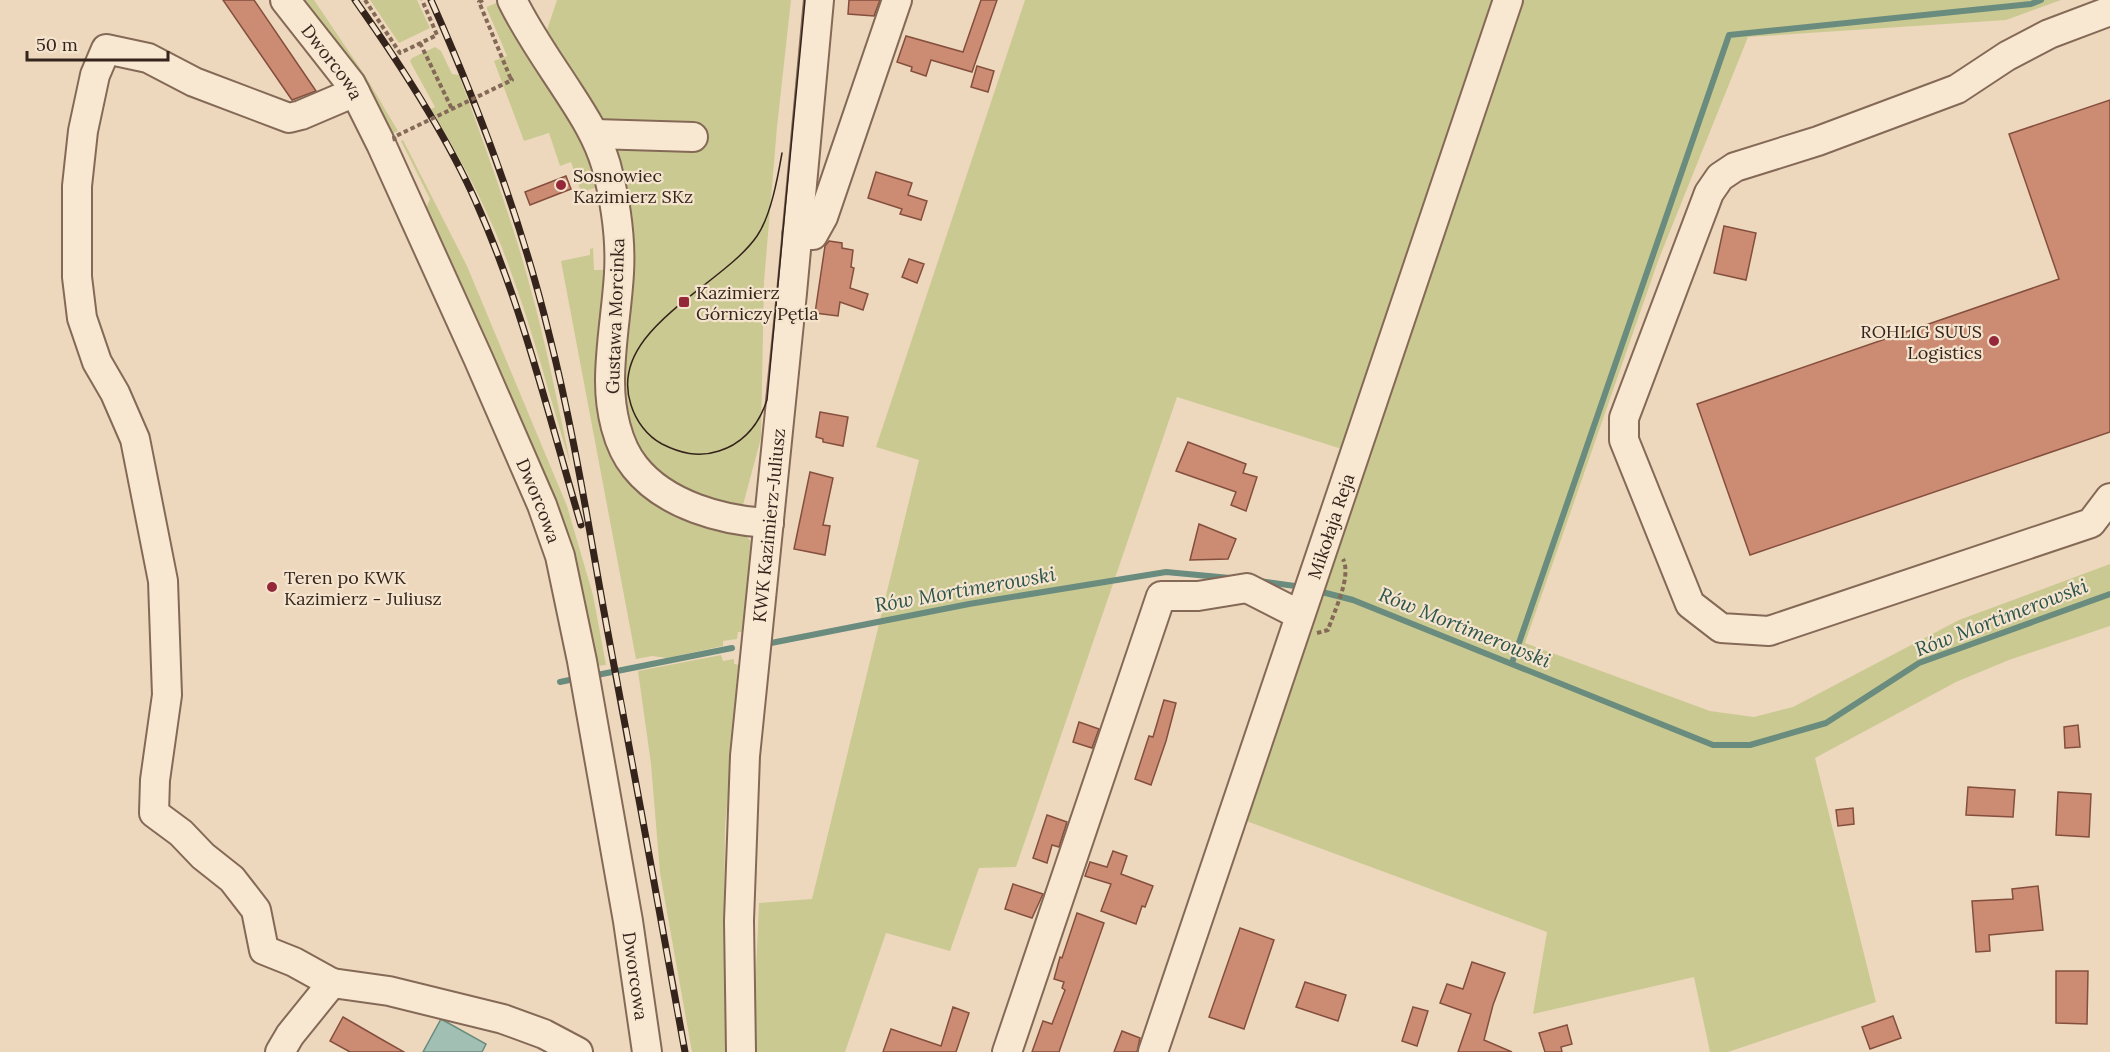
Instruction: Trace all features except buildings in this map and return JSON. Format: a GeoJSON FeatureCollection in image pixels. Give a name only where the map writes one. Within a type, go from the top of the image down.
{"type":"FeatureCollection","features":[{"type":"Feature","properties":{"kind":"street","name":"Dworcowa"},"geometry":{"type":"LineString","coordinates":[[285,0],[355,92],[478,358],[542,505],[560,556],[582,661],[628,921],[647,1052]]}},
{"type":"Feature","properties":{"kind":"street","name":"Gustawa Morcinka"},"geometry":{"type":"LineString","coordinates":[[512,0],[523,23],[595,134],[606,165],[617,224],[619,271],[610,382],[613,417],[622,445],[635,468],[658,488],[684,505],[736,520],[769,523]]}},
{"type":"Feature","properties":{"kind":"street","name":"KWK Kazimierz-Juliusz"},"geometry":{"type":"LineString","coordinates":[[741,1052],[739,921],[745,756],[819,0]]}},
{"type":"Feature","properties":{"kind":"street"},"geometry":{"type":"LineString","coordinates":[[797,235],[813,235],[823,217],[897,0]]}},
{"type":"Feature","properties":{"kind":"street","name":"Mikołaja Reja"},"geometry":{"type":"LineString","coordinates":[[1153,1052],[1508,0]]}},
{"type":"Feature","properties":{"kind":"street"},"geometry":{"type":"LineString","coordinates":[[2110,11],[2049,34],[2007,56],[1957,89],[1818,141],[1735,167],[1720,177],[1709,193],[1624,418],[1624,440],[1690,604],[1721,628],[1769,632],[2091,523],[2110,498]]}},
{"type":"Feature","properties":{"kind":"street"},"geometry":{"type":"LineString","coordinates":[[355,92],[289,118],[194,82],[148,58],[106,49],[95,75],[83,131],[77,186],[77,277],[82,318],[97,362],[115,393],[135,439],[163,581],[167,694],[155,780],[154,813],[181,833],[203,856],[232,879],[256,910],[264,950],[294,962],[332,983],[389,991],[503,1019],[544,1034],[578,1052]]}},
{"type":"Feature","properties":{"kind":"street"},"geometry":{"type":"LineString","coordinates":[[595,134],[693,136]]}},
{"type":"Feature","properties":{"kind":"street"},"geometry":{"type":"LineString","coordinates":[[1007,1052],[1161,596],[1198,596],[1247,588],[1301,612]]}},
{"type":"Feature","properties":{"kind":"street"},"geometry":{"type":"LineString","coordinates":[[280,1052],[290,1035],[332,983]]}},
{"type":"Feature","properties":{"kind":"path"},"geometry":{"type":"LineString","coordinates":[[365,0],[400,52],[437,35],[422,0]]}},
{"type":"Feature","properties":{"kind":"path"},"geometry":{"type":"LineString","coordinates":[[395,141],[394,137],[451,107],[512,80],[479,2],[483,0]]}},
{"type":"Feature","properties":{"kind":"path"},"geometry":{"type":"LineString","coordinates":[[420,43],[451,107]]}},
{"type":"Feature","properties":{"kind":"path"},"geometry":{"type":"LineString","coordinates":[[1328,630],[1346,576]]}},
{"type":"Feature","properties":{"kind":"shaded area"},"geometry":{"type":"Polygon","coordinates":[[[294,0],[314,0],[366,77],[398,131],[389,135],[294,0]]]}},
{"type":"Feature","properties":{"kind":"shaded area"},"geometry":{"type":"Polygon","coordinates":[[[370,0],[417,0],[430,28],[399,43],[370,0]]]}},
{"type":"Feature","properties":{"kind":"shaded area"},"geometry":{"type":"Polygon","coordinates":[[[503,0],[598,168],[605,246],[598,187],[581,192],[571,162],[560,166],[549,133],[524,141],[494,61],[507,56],[487,7],[503,0]]]}},
{"type":"Feature","properties":{"kind":"shaded area"},"geometry":{"type":"Polygon","coordinates":[[[557,0],[791,0],[777,127],[764,282],[761,438],[743,505],[722,503],[668,484],[639,456],[620,386],[628,219],[600,115],[546,33],[557,0]]]}},
{"type":"Feature","properties":{"kind":"shaded area"},"geometry":{"type":"Polygon","coordinates":[[[1025,0],[1495,0],[1345,450],[1177,397],[1016,867],[979,868],[950,951],[886,933],[845,1052],[756,1052],[754,1015],[759,903],[812,899],[919,460],[876,447],[1025,0]]]}},
{"type":"Feature","properties":{"kind":"shaded area"},"geometry":{"type":"Polygon","coordinates":[[[1523,0],[2061,0],[2006,20],[1748,37],[1658,261],[1525,643],[1710,711],[1754,717],[1793,707],[1959,620],[2110,564],[2110,626],[2009,660],[1956,682],[1815,758],[1876,1002],[1728,1052],[1710,1052],[1694,977],[1533,1014],[1547,932],[1241,819],[1523,0]]]}},
{"type":"Feature","properties":{"kind":"shaded area"},"geometry":{"type":"Polygon","coordinates":[[[435,47],[441,51],[452,74],[459,75],[514,231],[541,328],[571,466],[529,326],[500,243],[485,208],[431,109],[435,107],[410,61],[435,47]]]}},
{"type":"Feature","properties":{"kind":"shaded area"},"geometry":{"type":"Polygon","coordinates":[[[403,140],[467,266],[567,506],[593,595],[606,665],[596,666],[424,213],[430,199],[401,141],[403,140]]]}},
{"type":"Feature","properties":{"kind":"shaded area"},"geometry":{"type":"Polygon","coordinates":[[[593,248],[594,270],[609,270],[617,452],[740,531],[753,543],[745,632],[738,632],[737,639],[723,641],[723,646],[667,658],[652,656],[636,659],[561,261],[590,255],[590,249],[593,248]]]}},
{"type":"Feature","properties":{"kind":"shaded area"},"geometry":{"type":"Polygon","coordinates":[[[721,655],[723,661],[734,659],[734,664],[741,665],[725,826],[724,933],[727,1052],[692,1052],[660,873],[651,764],[638,671],[721,655]]]}},
{"type":"Feature","properties":{"kind":"shaded area"},"geometry":{"type":"Polygon","coordinates":[[[441,1019],[486,1044],[482,1052],[423,1052],[441,1019]]]}},
{"type":"Feature","properties":{"kind":"waterway"},"geometry":{"type":"LineString","coordinates":[[1512,663],[1729,35],[2031,4],[2041,0]]}},
{"type":"Feature","properties":{"kind":"waterway","name":"Rów Mortimerowski"},"geometry":{"type":"LineString","coordinates":[[771,643],[969,604],[1166,572],[1230,578]]}},
{"type":"Feature","properties":{"kind":"waterway","name":"Rów Mortimerowski"},"geometry":{"type":"LineString","coordinates":[[1259,581],[1302,587]]}},
{"type":"Feature","properties":{"kind":"waterway","name":"Rów Mortimerowski"},"geometry":{"type":"LineString","coordinates":[[1318,591],[1353,600],[1713,745],[1750,745],[1826,723],[1919,663],[2110,594]]}},
{"type":"Feature","properties":{"kind":"waterway","name":"Rów Mortimerowski"},"geometry":{"type":"LineString","coordinates":[[592,676],[732,648]]}},
{"type":"Feature","properties":{"kind":"waterway","name":"Rów Mortimerowski"},"geometry":{"type":"LineString","coordinates":[[560,682],[579,678]]}},
{"type":"Feature","properties":{"kind":"tram line"},"geometry":{"type":"LineString","coordinates":[[782,153],[770,207],[757,236],[741,255],[651,332],[635,354],[628,378],[633,411],[643,428],[652,437],[676,450],[689,454],[704,454],[719,451],[736,443],[755,425],[767,400],[805,0]]}},
{"type":"Feature","properties":{"kind":"railway"},"geometry":{"type":"LineString","coordinates":[[355,0],[420,98],[476,202],[521,321],[581,525]]}},
{"type":"Feature","properties":{"kind":"railway"},"geometry":{"type":"LineString","coordinates":[[431,0],[466,82],[512,206],[526,248],[558,370],[581,481],[685,1052]]}},
{"type":"Feature","properties":{"kind":"place","name":"Sosnowiec Kazimierz SKz"},"geometry":{"type":"Point","coordinates":[561,185]}},
{"type":"Feature","properties":{"kind":"place","name":"Kazimierz Górniczy Pętla"},"geometry":{"type":"Point","coordinates":[684,302]}},
{"type":"Feature","properties":{"kind":"place","name":"ROHLIG SUUS Logistics"},"geometry":{"type":"Point","coordinates":[1994,341]}},
{"type":"Feature","properties":{"kind":"place","name":"Teren po KWK Kazimierz - Juliusz"},"geometry":{"type":"Point","coordinates":[272,587]}}]}
